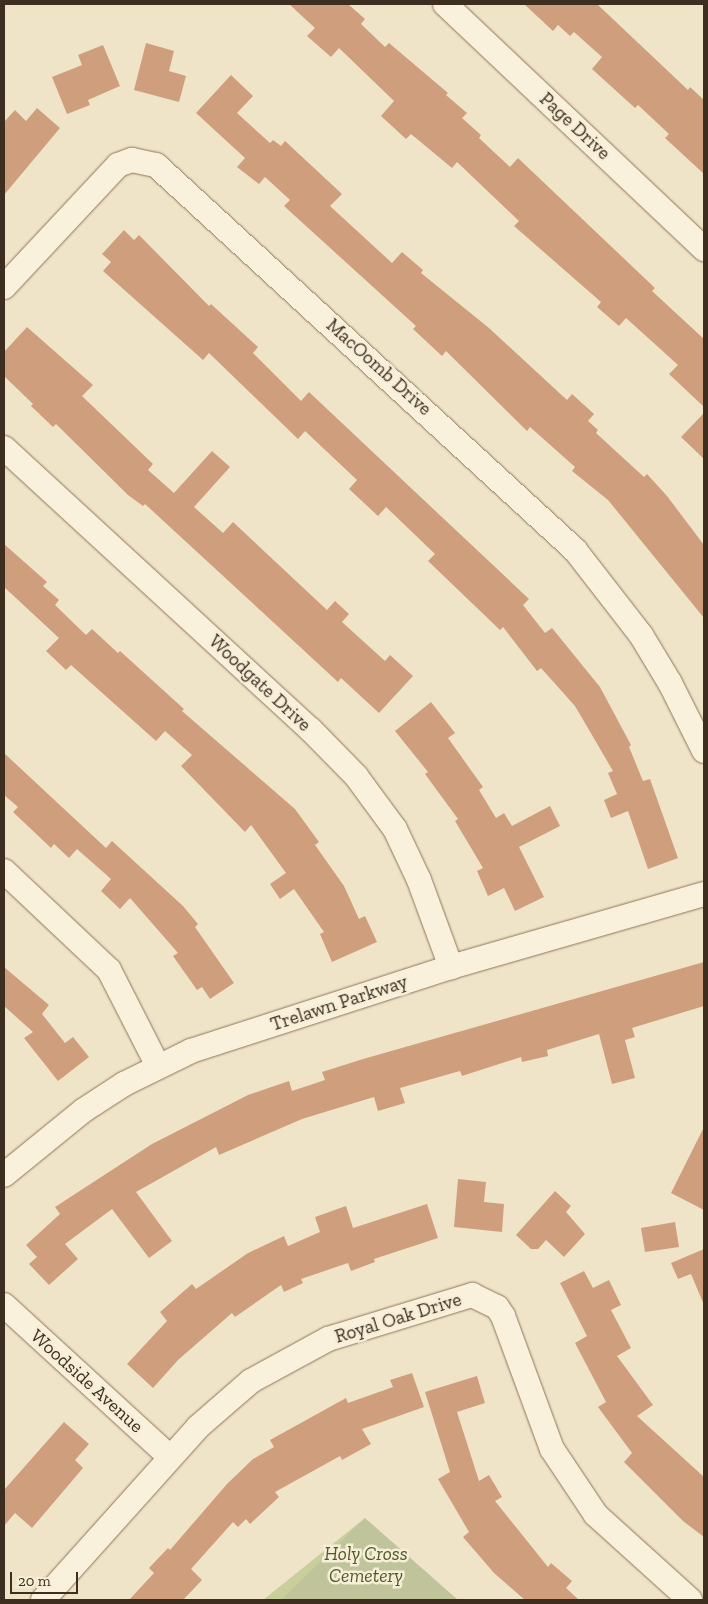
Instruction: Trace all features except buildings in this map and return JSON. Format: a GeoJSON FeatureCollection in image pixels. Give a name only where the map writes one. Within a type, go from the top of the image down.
{"type":"FeatureCollection","features":[{"type":"Feature","properties":{"kind":"street","name":"Page Drive"},"geometry":{"type":"LineString","coordinates":[[445,4],[704,249]]}},
{"type":"Feature","properties":{"kind":"street","name":"MacOomb Drive"},"geometry":{"type":"LineString","coordinates":[[4,288],[118,164],[132,160],[156,165],[575,550],[641,635],[670,683],[704,751]]}},
{"type":"Feature","properties":{"kind":"street","name":"Woodgate Drive"},"geometry":{"type":"LineString","coordinates":[[4,448],[310,729],[356,776],[395,829],[419,880],[451,967]]}},
{"type":"Feature","properties":{"kind":"street"},"geometry":{"type":"LineString","coordinates":[[4,871],[109,970],[158,1066]]}},
{"type":"Feature","properties":{"kind":"street","name":"Trelawn Parkway"},"geometry":{"type":"LineString","coordinates":[[4,1175],[84,1110],[158,1066],[191,1051],[451,967],[704,894]]}},
{"type":"Feature","properties":{"kind":"street","name":"Royal Oak Drive"},"geometry":{"type":"LineString","coordinates":[[43,1600],[198,1427],[251,1381],[296,1355],[362,1328],[472,1295],[497,1307],[503,1316],[519,1354],[538,1417],[552,1450],[596,1514],[690,1600]]}},
{"type":"Feature","properties":{"kind":"street","name":"Woodside Avenue"},"geometry":{"type":"LineString","coordinates":[[4,1305],[170,1457]]}},
{"type":"Feature","properties":{"kind":"green space"},"geometry":{"type":"Polygon","coordinates":[[[365,1518],[372,1574],[348,1600],[263,1600],[365,1518]]]}},
{"type":"Feature","properties":{"kind":"green space","name":"Holy Cross Cemetery"},"geometry":{"type":"Polygon","coordinates":[[[365,1518],[458,1600],[281,1600],[365,1518]]]}}]}
